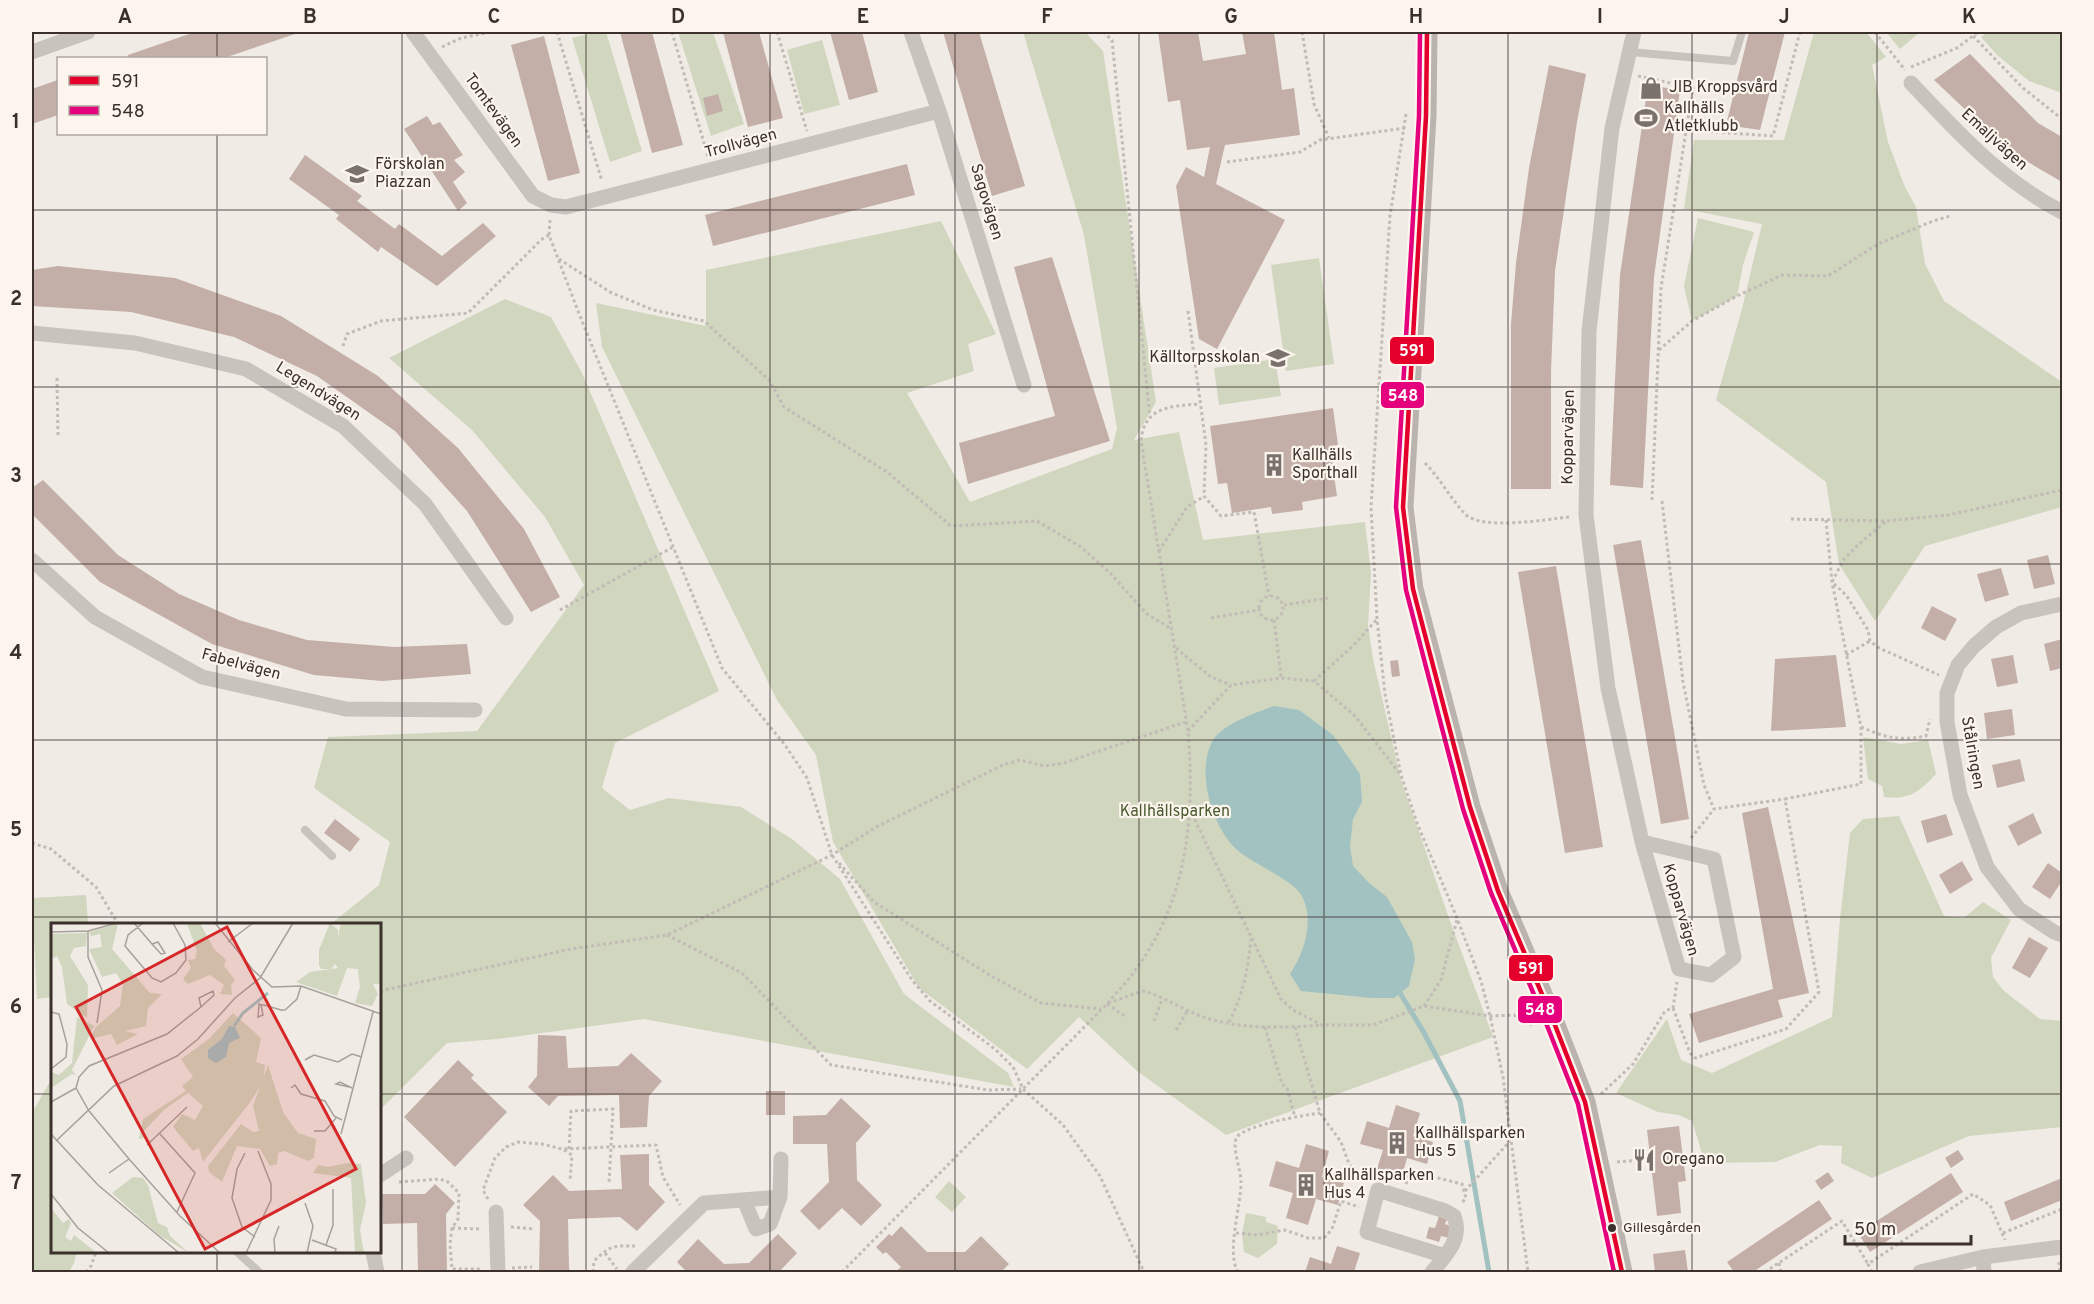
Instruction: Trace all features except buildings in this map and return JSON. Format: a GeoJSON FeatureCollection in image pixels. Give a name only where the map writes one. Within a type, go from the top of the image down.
{"type":"FeatureCollection","features":[{"type":"Feature","properties":{"kind":"street"},"geometry":{"type":"LineString","coordinates":[[32,52],[88,32]]}},
{"type":"Feature","properties":{"kind":"street","name":"Tomtevägen"},"geometry":{"type":"LineString","coordinates":[[413,32],[533,196],[551,205]]}},
{"type":"Feature","properties":{"kind":"street","name":"Sagovägen"},"geometry":{"type":"LineString","coordinates":[[911,32],[939,111],[1023,385]]}},
{"type":"Feature","properties":{"kind":"street"},"geometry":{"type":"LineString","coordinates":[[1427,32],[1426,116],[1403,507],[1413,589],[1467,796],[1498,891],[1556,1026],[1585,1102],[1622,1272]]}},
{"type":"Feature","properties":{"kind":"street","name":"Kopparvägen"},"geometry":{"type":"LineString","coordinates":[[1634,32],[1612,128],[1589,331],[1586,515],[1608,688],[1642,842],[1679,969],[1711,975],[1734,957],[1714,859],[1642,842]]}},
{"type":"Feature","properties":{"kind":"street","name":"Emaljvägen"},"geometry":{"type":"LineString","coordinates":[[1911,83],[1948,124],[1994,167],[2029,194],[2062,212]]}},
{"type":"Feature","properties":{"kind":"street","name":"Trollvägen"},"geometry":{"type":"LineString","coordinates":[[551,205],[567,207],[939,111]]}},
{"type":"Feature","properties":{"kind":"street","name":"Legendvägen"},"geometry":{"type":"LineString","coordinates":[[32,333],[135,343],[246,369],[344,426],[425,504],[506,618]]}},
{"type":"Feature","properties":{"kind":"street","name":"Fabelvägen"},"geometry":{"type":"LineString","coordinates":[[32,560],[95,617],[202,676],[346,709],[475,710]]}},
{"type":"Feature","properties":{"kind":"street","name":"Stålringen"},"geometry":{"type":"LineString","coordinates":[[2062,604],[2021,613],[1996,627],[1974,646],[1958,665],[1947,693],[1948,732],[1960,795],[1987,867],[2019,909],[2062,935]]}},
{"type":"Feature","properties":{"kind":"street"},"geometry":{"type":"LineString","coordinates":[[381,1174],[406,1158]]}},
{"type":"Feature","properties":{"kind":"street"},"geometry":{"type":"LineString","coordinates":[[744,1200],[756,1229],[770,1224],[780,1197],[781,1159]]}},
{"type":"Feature","properties":{"kind":"street"},"geometry":{"type":"LineString","coordinates":[[1432,1272],[1445,1256],[1456,1239],[1458,1227],[1452,1215],[1378,1190],[1367,1232],[1445,1256]]}},
{"type":"Feature","properties":{"kind":"street"},"geometry":{"type":"LineString","coordinates":[[633,1272],[704,1203],[780,1197]]}},
{"type":"Feature","properties":{"kind":"street"},"geometry":{"type":"LineString","coordinates":[[492,1207],[496,1228],[498,1271]]}},
{"type":"Feature","properties":{"kind":"street"},"geometry":{"type":"LineString","coordinates":[[1920,1272],[1983,1265],[2009,1254],[2062,1247]]}},
{"type":"Feature","properties":{"kind":"street"},"geometry":{"type":"LineString","coordinates":[[373,1253],[377,1272]]}},
{"type":"Feature","properties":{"kind":"lane"},"geometry":{"type":"LineString","coordinates":[[1630,52],[1733,61],[1742,32]]}},
{"type":"Feature","properties":{"kind":"lane"},"geometry":{"type":"LineString","coordinates":[[305,830],[332,856]]}},
{"type":"Feature","properties":{"kind":"lane"},"geometry":{"type":"LineString","coordinates":[[239,1253],[260,1272]]}},
{"type":"Feature","properties":{"kind":"path"},"geometry":{"type":"LineString","coordinates":[[428,53],[461,38],[491,32]]}},
{"type":"Feature","properties":{"kind":"path"},"geometry":{"type":"LineString","coordinates":[[557,32],[607,197]]}},
{"type":"Feature","properties":{"kind":"path"},"geometry":{"type":"LineString","coordinates":[[672,32],[712,170]]}},
{"type":"Feature","properties":{"kind":"path"},"geometry":{"type":"LineString","coordinates":[[777,32],[811,144]]}},
{"type":"Feature","properties":{"kind":"path"},"geometry":{"type":"LineString","coordinates":[[1103,32],[1112,40],[1150,418]]}},
{"type":"Feature","properties":{"kind":"path"},"geometry":{"type":"LineString","coordinates":[[1302,32],[1314,104],[1329,138]]}},
{"type":"Feature","properties":{"kind":"path"},"geometry":{"type":"LineString","coordinates":[[1686,130],[1773,136],[1800,32]]}},
{"type":"Feature","properties":{"kind":"path"},"geometry":{"type":"LineString","coordinates":[[1875,32],[1905,70],[1957,48],[1978,32]]}},
{"type":"Feature","properties":{"kind":"path"},"geometry":{"type":"LineString","coordinates":[[1973,36],[2023,88],[2062,119]]}},
{"type":"Feature","properties":{"kind":"path"},"geometry":{"type":"LineString","coordinates":[[1624,74],[1693,88],[1661,288],[1652,501]]}},
{"type":"Feature","properties":{"kind":"path"},"geometry":{"type":"LineString","coordinates":[[1227,162],[1300,152],[1320,140],[1329,138],[1405,128]]}},
{"type":"Feature","properties":{"kind":"path"},"geometry":{"type":"LineString","coordinates":[[551,205],[549,235],[722,668],[785,745],[807,778],[832,855],[912,980],[930,1001],[995,1049],[1013,1067],[1023,1089],[1063,1125],[1100,1176],[1144,1272]]}},
{"type":"Feature","properties":{"kind":"path"},"geometry":{"type":"LineString","coordinates":[[1659,350],[1692,321],[1782,275],[1828,276],[1878,244],[1950,216]]}},
{"type":"Feature","properties":{"kind":"path"},"geometry":{"type":"LineString","coordinates":[[343,346],[347,334],[381,321],[468,313],[549,235]]}},
{"type":"Feature","properties":{"kind":"path"},"geometry":{"type":"LineString","coordinates":[[558,258],[610,292],[642,306],[704,321],[769,380],[784,407],[887,472],[951,526],[1036,521],[1081,547],[1110,573],[1147,615],[1170,628]]}},
{"type":"Feature","properties":{"kind":"path"},"geometry":{"type":"LineString","coordinates":[[1188,311],[1206,445],[1204,496],[1221,516],[1254,512],[1269,596]]}},
{"type":"Feature","properties":{"kind":"path"},"geometry":{"type":"LineString","coordinates":[[57,378],[58,435]]}},
{"type":"Feature","properties":{"kind":"path"},"geometry":{"type":"LineString","coordinates":[[842,1272],[1107,1004],[1134,973],[1167,914],[1181,875],[1191,812],[1191,773],[1188,731],[1158,553],[1142,430],[1158,411],[1171,406],[1200,404]]}},
{"type":"Feature","properties":{"kind":"path"},"geometry":{"type":"LineString","coordinates":[[1424,462],[1436,473],[1467,516],[1488,524],[1586,515]]}},
{"type":"Feature","properties":{"kind":"path"},"geometry":{"type":"LineString","coordinates":[[1791,519],[1886,521],[1948,515],[2062,490]]}},
{"type":"Feature","properties":{"kind":"path"},"geometry":{"type":"LineString","coordinates":[[1158,553],[1187,507],[1204,496]]}},
{"type":"Feature","properties":{"kind":"path"},"geometry":{"type":"LineString","coordinates":[[1662,501],[1683,682],[1704,785],[1714,809]]}},
{"type":"Feature","properties":{"kind":"path"},"geometry":{"type":"LineString","coordinates":[[1681,851],[1714,809],[1785,799],[1861,784],[1861,727],[1832,582],[1826,520]]}},
{"type":"Feature","properties":{"kind":"path"},"geometry":{"type":"LineString","coordinates":[[1832,582],[1844,559],[1886,521]]}},
{"type":"Feature","properties":{"kind":"path"},"geometry":{"type":"LineString","coordinates":[[560,610],[673,547]]}},
{"type":"Feature","properties":{"kind":"path"},"geometry":{"type":"LineString","coordinates":[[1832,582],[1846,596],[1868,630],[1870,641],[1899,659],[1952,681]]}},
{"type":"Feature","properties":{"kind":"path"},"geometry":{"type":"LineString","coordinates":[[1269,596],[1278,598],[1284,605],[1281,616],[1274,620],[1263,617],[1259,610],[1261,602],[1269,596]]}},
{"type":"Feature","properties":{"kind":"path"},"geometry":{"type":"LineString","coordinates":[[1284,605],[1328,598]]}},
{"type":"Feature","properties":{"kind":"path"},"geometry":{"type":"LineString","coordinates":[[1212,618],[1259,610]]}},
{"type":"Feature","properties":{"kind":"path"},"geometry":{"type":"LineString","coordinates":[[1314,681],[1354,645],[1377,619]]}},
{"type":"Feature","properties":{"kind":"path"},"geometry":{"type":"LineString","coordinates":[[1274,620],[1281,678]]}},
{"type":"Feature","properties":{"kind":"path"},"geometry":{"type":"LineString","coordinates":[[1846,655],[1870,641]]}},
{"type":"Feature","properties":{"kind":"path"},"geometry":{"type":"LineString","coordinates":[[1175,647],[1211,677],[1231,685],[1281,678],[1314,681],[1355,716],[1401,775]]}},
{"type":"Feature","properties":{"kind":"path"},"geometry":{"type":"LineString","coordinates":[[1188,731],[1231,685]]}},
{"type":"Feature","properties":{"kind":"path"},"geometry":{"type":"LineString","coordinates":[[1861,727],[1883,736],[1904,740],[1926,736],[1931,715]]}},
{"type":"Feature","properties":{"kind":"path"},"geometry":{"type":"LineString","coordinates":[[381,991],[571,949],[667,935],[832,855],[878,826],[1003,765],[1020,760],[1044,766],[1064,763],[1185,722]]}},
{"type":"Feature","properties":{"kind":"path"},"geometry":{"type":"LineString","coordinates":[[1679,969],[1673,1008],[1690,1053],[1695,1058],[1786,1029],[1819,992],[1785,799]]}},
{"type":"Feature","properties":{"kind":"path"},"geometry":{"type":"LineString","coordinates":[[1191,812],[1281,999],[1293,1010],[1322,1025]]}},
{"type":"Feature","properties":{"kind":"path"},"geometry":{"type":"LineString","coordinates":[[32,843],[51,849],[96,887],[117,923]]}},
{"type":"Feature","properties":{"kind":"path"},"geometry":{"type":"LineString","coordinates":[[832,855],[874,902],[991,976],[1041,1003],[1101,1009]]}},
{"type":"Feature","properties":{"kind":"path"},"geometry":{"type":"LineString","coordinates":[[1424,1006],[1441,980],[1457,918]]}},
{"type":"Feature","properties":{"kind":"path"},"geometry":{"type":"LineString","coordinates":[[667,935],[742,973],[831,1065],[988,1090],[1023,1089]]}},
{"type":"Feature","properties":{"kind":"path"},"geometry":{"type":"LineString","coordinates":[[1229,1022],[1242,994],[1248,969],[1251,938]]}},
{"type":"Feature","properties":{"kind":"path"},"geometry":{"type":"LineString","coordinates":[[1107,1004],[1143,991],[1199,1015],[1264,1027],[1373,1025],[1424,1006],[1490,1016],[1514,1016],[1536,1027]]}},
{"type":"Feature","properties":{"kind":"path"},"geometry":{"type":"LineString","coordinates":[[1154,1020],[1162,999]]}},
{"type":"Feature","properties":{"kind":"path"},"geometry":{"type":"LineString","coordinates":[[1107,1004],[1126,1017]]}},
{"type":"Feature","properties":{"kind":"path"},"geometry":{"type":"LineString","coordinates":[[1598,1097],[1633,1064],[1665,1011],[1673,1008]]}},
{"type":"Feature","properties":{"kind":"path"},"geometry":{"type":"LineString","coordinates":[[1176,1030],[1188,1010]]}},
{"type":"Feature","properties":{"kind":"path"},"geometry":{"type":"LineString","coordinates":[[1264,1027],[1282,1084],[1287,1088],[1295,1117]]}},
{"type":"Feature","properties":{"kind":"path"},"geometry":{"type":"LineString","coordinates":[[1295,1027],[1320,1113],[1341,1142],[1348,1164],[1355,1172],[1370,1179],[1378,1190]]}},
{"type":"Feature","properties":{"kind":"path"},"geometry":{"type":"LineString","coordinates":[[569,1149],[571,1111],[613,1109],[609,1183]]}},
{"type":"Feature","properties":{"kind":"path"},"geometry":{"type":"LineString","coordinates":[[1238,1272],[1232,1255],[1241,1184],[1240,1167],[1234,1146],[1235,1140],[1238,1135],[1251,1129],[1320,1113]]}},
{"type":"Feature","properties":{"kind":"path"},"geometry":{"type":"LineString","coordinates":[[1466,1190],[1510,1141]]}},
{"type":"Feature","properties":{"kind":"path"},"geometry":{"type":"LineString","coordinates":[[492,1207],[483,1190],[488,1175],[495,1158],[506,1147],[518,1142],[562,1149],[656,1145],[663,1178],[681,1204],[674,1212]]}},
{"type":"Feature","properties":{"kind":"path"},"geometry":{"type":"LineString","coordinates":[[562,1149],[572,1155],[570,1181]]}},
{"type":"Feature","properties":{"kind":"path"},"geometry":{"type":"LineString","coordinates":[[1611,1163],[1639,1160]]}},
{"type":"Feature","properties":{"kind":"path"},"geometry":{"type":"LineString","coordinates":[[1402,1198],[1410,1171],[1462,1184],[1467,1198],[1452,1215]]}},
{"type":"Feature","properties":{"kind":"path"},"geometry":{"type":"LineString","coordinates":[[396,1182],[440,1179],[448,1182],[459,1193],[458,1219],[452,1228],[450,1244],[452,1269],[498,1271]]}},
{"type":"Feature","properties":{"kind":"path"},"geometry":{"type":"LineString","coordinates":[[1868,1264],[1973,1194],[1990,1205],[2003,1233],[2009,1254]]}},
{"type":"Feature","properties":{"kind":"path"},"geometry":{"type":"LineString","coordinates":[[1236,1233],[1257,1235],[1285,1230],[1308,1238],[1324,1238],[1332,1229],[1341,1201],[1372,1211]]}},
{"type":"Feature","properties":{"kind":"path"},"geometry":{"type":"LineString","coordinates":[[2003,1233],[2062,1209]]}},
{"type":"Feature","properties":{"kind":"path"},"geometry":{"type":"LineString","coordinates":[[1765,1272],[1842,1221],[1872,1272]]}},
{"type":"Feature","properties":{"kind":"path"},"geometry":{"type":"LineString","coordinates":[[452,1228],[534,1229]]}},
{"type":"Feature","properties":{"kind":"path"},"geometry":{"type":"LineString","coordinates":[[593,1272],[594,1262],[616,1245],[641,1246]]}},
{"type":"Feature","properties":{"kind":"path"},"geometry":{"type":"LineString","coordinates":[[604,1252],[620,1272]]}},
{"type":"Feature","properties":{"kind":"path"},"geometry":{"type":"LineString","coordinates":[[86,1272],[91,1266],[95,1253]]}},
{"type":"Feature","properties":{"kind":"path"},"geometry":{"type":"LineString","coordinates":[[1779,1263],[1781,1272]]}},
{"type":"Feature","properties":{"kind":"green space"},"geometry":{"type":"Polygon","coordinates":[[[606,32],[642,151],[610,162],[572,38],[606,32]]]}},
{"type":"Feature","properties":{"kind":"green space"},"geometry":{"type":"Polygon","coordinates":[[[678,32],[713,32],[744,124],[711,136],[678,32]]]}},
{"type":"Feature","properties":{"kind":"green space","name":"Kallhällsparken"},"geometry":{"type":"Polygon","coordinates":[[[1023,32],[1085,32],[1103,51],[1156,402],[1134,440],[1179,432],[1203,540],[1365,522],[1371,573],[1368,625],[1373,659],[1401,780],[1493,1037],[1226,1135],[1137,1071],[1079,1017],[1027,1069],[919,988],[833,842],[816,755],[777,700],[602,347],[596,303],[706,326],[706,270],[941,221],[996,334],[968,344],[974,371],[907,393],[970,502],[1112,449],[1117,428],[1084,235],[1023,32]]]}},
{"type":"Feature","properties":{"kind":"green space"},"geometry":{"type":"Polygon","coordinates":[[[1814,32],[1866,32],[1886,57],[1872,65],[1888,142],[1905,187],[1916,207],[1925,264],[1944,301],[2062,382],[2062,507],[1925,546],[1875,621],[1839,564],[1826,482],[1716,400],[1742,309],[1762,224],[1684,209],[1694,140],[1784,140],[1814,32]]]}},
{"type":"Feature","properties":{"kind":"green space"},"geometry":{"type":"Polygon","coordinates":[[[1886,32],[1920,32],[1900,49],[1886,32]]]}},
{"type":"Feature","properties":{"kind":"green space"},"geometry":{"type":"Polygon","coordinates":[[[1987,32],[2062,32],[2062,93],[2029,81],[1997,55],[1981,37],[1987,32]]]}},
{"type":"Feature","properties":{"kind":"green space"},"geometry":{"type":"Polygon","coordinates":[[[822,40],[840,105],[804,114],[787,50],[822,40]]]}},
{"type":"Feature","properties":{"kind":"green space"},"geometry":{"type":"Polygon","coordinates":[[[1698,218],[1754,232],[1743,265],[1737,296],[1692,321],[1684,286],[1698,218]]]}},
{"type":"Feature","properties":{"kind":"green space"},"geometry":{"type":"Polygon","coordinates":[[[1319,258],[1334,364],[1286,371],[1271,265],[1319,258]]]}},
{"type":"Feature","properties":{"kind":"green space"},"geometry":{"type":"Polygon","coordinates":[[[505,299],[551,317],[582,373],[719,691],[615,743],[602,788],[630,810],[669,798],[741,807],[792,839],[840,879],[904,994],[1008,1073],[1014,1087],[644,1019],[498,1039],[447,1043],[381,1109],[381,923],[332,923],[379,885],[390,842],[314,788],[328,737],[477,731],[584,585],[545,517],[472,430],[389,358],[505,299]]]}},
{"type":"Feature","properties":{"kind":"green space"},"geometry":{"type":"Polygon","coordinates":[[[1275,359],[1281,396],[1219,405],[1214,368],[1275,359]]]}},
{"type":"Feature","properties":{"kind":"green space"},"geometry":{"type":"Polygon","coordinates":[[[1863,737],[1901,744],[1928,740],[1936,774],[1924,786],[1907,796],[1884,797],[1882,786],[1868,779],[1863,737]]]}},
{"type":"Feature","properties":{"kind":"green space"},"geometry":{"type":"Polygon","coordinates":[[[1899,816],[1944,916],[1964,918],[1983,902],[2011,920],[1991,958],[1993,977],[2004,991],[2040,1019],[2062,1021],[2062,1127],[1969,1136],[1872,1178],[1841,1163],[1842,1146],[1820,1145],[1775,1162],[1705,1163],[1692,1121],[1679,1115],[1658,1112],[1616,1093],[1667,1019],[1681,1060],[1712,1073],[1832,1017],[1850,833],[1863,819],[1899,816]]]}},
{"type":"Feature","properties":{"kind":"green space"},"geometry":{"type":"Polygon","coordinates":[[[86,895],[88,923],[51,923],[51,997],[37,999],[32,898],[86,895]]]}},
{"type":"Feature","properties":{"kind":"green space"},"geometry":{"type":"Polygon","coordinates":[[[51,1080],[51,1253],[77,1253],[69,1272],[32,1272],[32,1113],[51,1080]]]}},
{"type":"Feature","properties":{"kind":"green space"},"geometry":{"type":"Polygon","coordinates":[[[949,1181],[966,1197],[952,1212],[935,1197],[949,1181]]]}},
{"type":"Feature","properties":{"kind":"green space"},"geometry":{"type":"Polygon","coordinates":[[[1246,1213],[1266,1217],[1266,1222],[1278,1226],[1277,1244],[1258,1258],[1244,1252],[1242,1234],[1246,1213]]]}},
{"type":"Feature","properties":{"kind":"water"},"geometry":{"type":"Polygon","coordinates":[[[1274,706],[1299,710],[1333,735],[1360,774],[1362,802],[1353,819],[1350,846],[1353,866],[1387,897],[1412,942],[1415,959],[1409,986],[1394,998],[1301,991],[1290,974],[1300,956],[1308,926],[1306,906],[1302,896],[1290,884],[1235,848],[1219,826],[1213,812],[1206,783],[1207,754],[1212,742],[1216,736],[1231,725],[1274,706]]]}},
{"type":"Feature","properties":{"kind":"waterway"},"geometry":{"type":"LineString","coordinates":[[1400,993],[1460,1101],[1489,1272]]}},
{"type":"Feature","properties":{"kind":"transit line","name":"548"},"geometry":{"type":"LineString","coordinates":[[1420,32],[1419,116],[1396,507],[1406,590],[1463,809],[1491,893],[1578,1104],[1614,1272]]}},
{"type":"Feature","properties":{"kind":"transit line","name":"591"},"geometry":{"type":"LineString","coordinates":[[1427,32],[1426,116],[1403,507],[1413,589],[1470,807],[1498,891],[1585,1102],[1622,1272]]}},
{"type":"Feature","properties":{"kind":"place","name":"JIB Kroppsvård"},"geometry":{"type":"Point","coordinates":[1651,88]}},
{"type":"Feature","properties":{"kind":"place","name":"Kallhälls Atletklubb"},"geometry":{"type":"Point","coordinates":[1646,118]}},
{"type":"Feature","properties":{"kind":"place","name":"Förskolan Piazzan"},"geometry":{"type":"Point","coordinates":[357,174]}},
{"type":"Feature","properties":{"kind":"place","name":"Källtorpsskolan"},"geometry":{"type":"Point","coordinates":[1278,358]}},
{"type":"Feature","properties":{"kind":"place","name":"Kallhälls Sporthall"},"geometry":{"type":"Point","coordinates":[1274,465]}},
{"type":"Feature","properties":{"kind":"place","name":"Kallhällsparken Hus 5"},"geometry":{"type":"Point","coordinates":[1397,1143]}},
{"type":"Feature","properties":{"kind":"place","name":"Oregano"},"geometry":{"type":"Point","coordinates":[1644,1160]}},
{"type":"Feature","properties":{"kind":"place","name":"Kallhällsparken Hus 4"},"geometry":{"type":"Point","coordinates":[1306,1185]}},
{"type":"Feature","properties":{"kind":"place","name":"Gillesgården"},"geometry":{"type":"Point","coordinates":[1612,1228]}}]}
